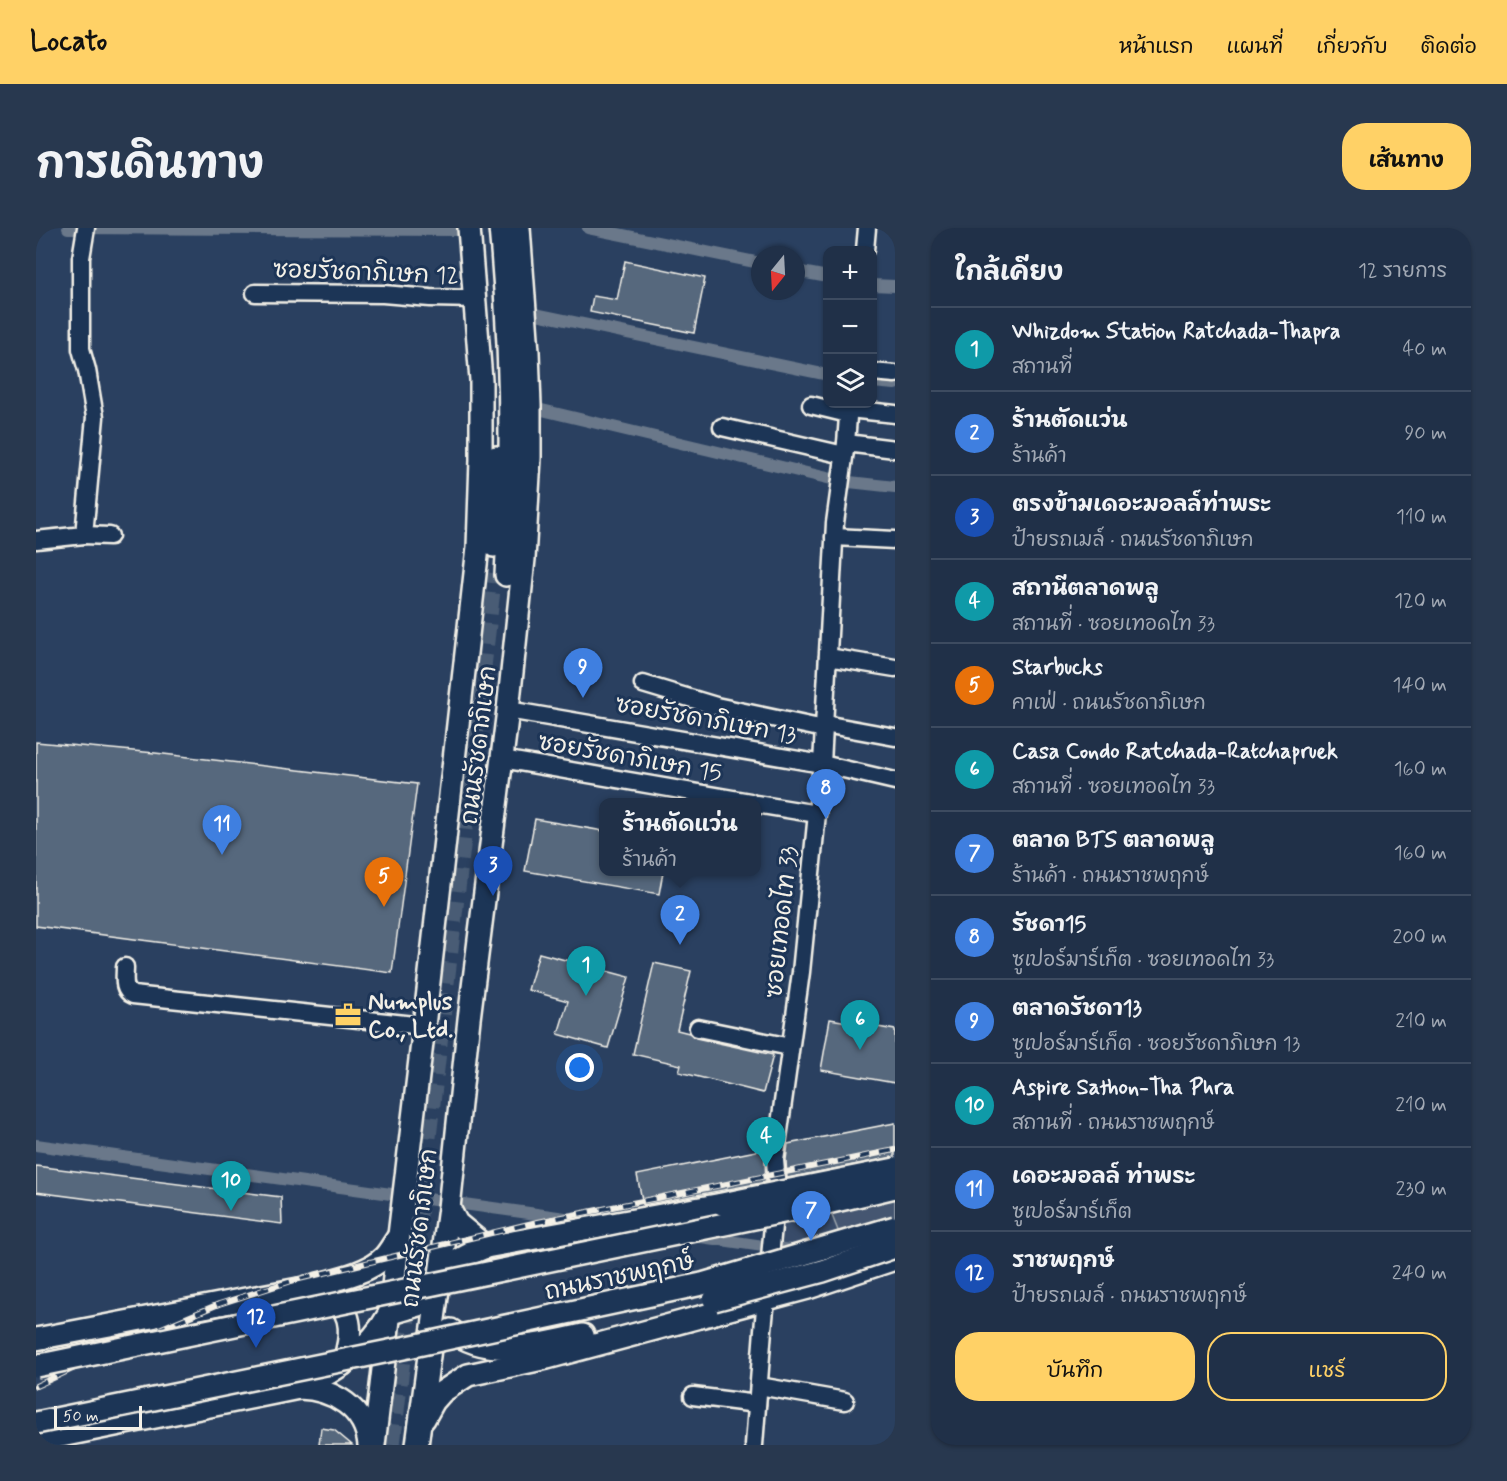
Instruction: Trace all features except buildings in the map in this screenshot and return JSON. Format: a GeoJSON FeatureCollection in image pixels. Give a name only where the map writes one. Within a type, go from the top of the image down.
{"type":"FeatureCollection","features":[{"type":"Feature","properties":{"kind":"main road","name":"ถนนรัชดาภิเษก"},"geometry":{"type":"LineString","coordinates":[[371,1445],[424,1026],[478,547],[482,420],[476,299],[469,228]]}},
{"type":"Feature","properties":{"kind":"main road"},"geometry":{"type":"LineString","coordinates":[[486,228],[496,365],[499,574],[510,493],[510,367],[500,228]]}},
{"type":"Feature","properties":{"kind":"main road","name":"ถนนรัชดาภิเษก"},"geometry":{"type":"LineString","coordinates":[[419,1435],[449,1208],[524,559],[530,458],[528,352],[519,228]]}},
{"type":"Feature","properties":{"kind":"main road"},"geometry":{"type":"LineString","coordinates":[[587,1334],[518,1347],[478,1344],[456,1334],[440,1316],[436,1300],[443,1277],[456,1261],[486,1247],[532,1232],[895,1160]]}},
{"type":"Feature","properties":{"kind":"main road"},"geometry":{"type":"LineString","coordinates":[[449,1208],[457,1223],[486,1247],[722,1204],[895,1169]]}},
{"type":"Feature","properties":{"kind":"main road","name":"ถนนราชพฤกษ์"},"geometry":{"type":"LineString","coordinates":[[36,1366],[815,1206],[895,1187]]}},
{"type":"Feature","properties":{"kind":"main road","name":"ถนนราชพฤกษ์"},"geometry":{"type":"LineString","coordinates":[[36,1423],[702,1284],[895,1227]]}},
{"type":"Feature","properties":{"kind":"main road"},"geometry":{"type":"LineString","coordinates":[[36,1339],[304,1288],[364,1270],[383,1258],[398,1237]]}},
{"type":"Feature","properties":{"kind":"main road"},"geometry":{"type":"LineString","coordinates":[[419,1435],[434,1401],[442,1392],[468,1375],[587,1334],[823,1271],[895,1247]]}},
{"type":"Feature","properties":{"kind":"main road"},"geometry":{"type":"LineString","coordinates":[[468,1375],[547,1358],[808,1288],[895,1259]]}},
{"type":"Feature","properties":{"kind":"main road"},"geometry":{"type":"LineString","coordinates":[[304,1288],[326,1294],[362,1295],[373,1299],[389,1314]]}},
{"type":"Feature","properties":{"kind":"main road"},"geometry":{"type":"LineString","coordinates":[[326,1294],[342,1306],[347,1317],[349,1348],[336,1369]]}},
{"type":"Feature","properties":{"kind":"main road"},"geometry":{"type":"LineString","coordinates":[[299,1388],[336,1369],[373,1339],[389,1314],[436,1300]]}},
{"type":"Feature","properties":{"kind":"main road"},"geometry":{"type":"LineString","coordinates":[[36,1441],[81,1439],[299,1388],[312,1388],[350,1404],[362,1421],[371,1445]]}},
{"type":"Feature","properties":{"kind":"street"},"geometry":{"type":"LineString","coordinates":[[865,246],[867,228]]}},
{"type":"Feature","properties":{"kind":"street"},"geometry":{"type":"LineString","coordinates":[[84,535],[95,417],[81,349],[81,258],[85,229]]}},
{"type":"Feature","properties":{"kind":"street","name":"ซอยรัชดาภิเษก 12"},"geometry":{"type":"LineString","coordinates":[[255,293],[383,294],[476,299]]}},
{"type":"Feature","properties":{"kind":"street"},"geometry":{"type":"LineString","coordinates":[[877,372],[895,374]]}},
{"type":"Feature","properties":{"kind":"street"},"geometry":{"type":"LineString","coordinates":[[811,405],[895,414]]}},
{"type":"Feature","properties":{"kind":"street","name":"ซอยเทอดไท 33"},"geometry":{"type":"LineString","coordinates":[[754,1445],[777,1184],[775,1160],[822,764],[834,537],[849,409]]}},
{"type":"Feature","properties":{"kind":"street"},"geometry":{"type":"LineString","coordinates":[[722,427],[845,449],[895,449]]}},
{"type":"Feature","properties":{"kind":"street"},"geometry":{"type":"LineString","coordinates":[[36,540],[84,535],[110,536]]}},
{"type":"Feature","properties":{"kind":"street"},"geometry":{"type":"LineString","coordinates":[[834,537],[895,540]]}},
{"type":"Feature","properties":{"kind":"street"},"geometry":{"type":"LineString","coordinates":[[828,657],[895,668]]}},
{"type":"Feature","properties":{"kind":"street"},"geometry":{"type":"LineString","coordinates":[[644,684],[721,707],[824,727],[895,737]]}},
{"type":"Feature","properties":{"kind":"street","name":"ซอยรัชดาภิเษก 13"},"geometry":{"type":"LineString","coordinates":[[508,710],[822,764],[895,781]]}},
{"type":"Feature","properties":{"kind":"street","name":"ซอยรัชดาภิเษก 15"},"geometry":{"type":"LineString","coordinates":[[502,759],[727,798]]}},
{"type":"Feature","properties":{"kind":"street"},"geometry":{"type":"LineString","coordinates":[[761,805],[817,814]]}},
{"type":"Feature","properties":{"kind":"street"},"geometry":{"type":"LineString","coordinates":[[125,967],[125,988],[133,995],[424,1026]]}},
{"type":"Feature","properties":{"kind":"street"},"geometry":{"type":"LineString","coordinates":[[698,1028],[790,1047]]}},
{"type":"Feature","properties":{"kind":"street"},"geometry":{"type":"LineString","coordinates":[[759,1386],[845,1401]]}},
{"type":"Feature","properties":{"kind":"street"},"geometry":{"type":"LineString","coordinates":[[693,1396],[757,1404]]}},
{"type":"Feature","properties":{"kind":"shaded area"},"geometry":{"type":"Polygon","coordinates":[[[895,1164],[853,1268],[777,1289],[783,1186],[895,1164]]]}},
{"type":"Feature","properties":{"kind":"shaded area"},"geometry":{"type":"Polygon","coordinates":[[[895,1180],[895,1255],[853,1268],[831,1213],[895,1180]]]}},
{"type":"Feature","properties":{"kind":"waterway"},"geometry":{"type":"LineString","coordinates":[[68,228],[458,230]]}},
{"type":"Feature","properties":{"kind":"waterway"},"geometry":{"type":"LineString","coordinates":[[588,228],[751,261]]}},
{"type":"Feature","properties":{"kind":"waterway"},"geometry":{"type":"LineString","coordinates":[[805,273],[823,276]]}},
{"type":"Feature","properties":{"kind":"waterway"},"geometry":{"type":"LineString","coordinates":[[877,285],[895,286]]}},
{"type":"Feature","properties":{"kind":"waterway"},"geometry":{"type":"LineString","coordinates":[[531,313],[823,374]]}},
{"type":"Feature","properties":{"kind":"waterway"},"geometry":{"type":"LineString","coordinates":[[877,382],[895,384]]}},
{"type":"Feature","properties":{"kind":"waterway"},"geometry":{"type":"LineString","coordinates":[[542,410],[840,481],[895,487]]}},
{"type":"Feature","properties":{"kind":"waterway"},"geometry":{"type":"LineString","coordinates":[[36,1145],[594,1222]]}},
{"type":"Feature","properties":{"kind":"waterway"},"geometry":{"type":"LineString","coordinates":[[694,1236],[798,1251]]}},
{"type":"Feature","properties":{"kind":"tunnel"},"geometry":{"type":"LineString","coordinates":[[390,1445],[492,573]]}},
{"type":"Feature","properties":{"kind":"railway"},"geometry":{"type":"LineString","coordinates":[[36,1386],[145,1335],[219,1304],[295,1280],[533,1223],[895,1150]]}},
{"type":"Feature","properties":{"kind":"place","name":"ตลาดรัชดา13"},"geometry":{"type":"Point","coordinates":[583,698]}},
{"type":"Feature","properties":{"kind":"place","name":"รัชดา15"},"geometry":{"type":"Point","coordinates":[826,819]}},
{"type":"Feature","properties":{"kind":"place","name":"เดอะมอลล์ ท่าพระ"},"geometry":{"type":"Point","coordinates":[222,855]}},
{"type":"Feature","properties":{"kind":"place","name":"ตรงข้ามเดอะมอลล์ท่าพระ"},"geometry":{"type":"Point","coordinates":[493,896]}},
{"type":"Feature","properties":{"kind":"place","name":"Starbucks"},"geometry":{"type":"Point","coordinates":[384,907]}},
{"type":"Feature","properties":{"kind":"place","name":"ร้านตัดแว่น"},"geometry":{"type":"Point","coordinates":[680,945]}},
{"type":"Feature","properties":{"kind":"place","name":"Whizdom Station Ratchada-Thapra"},"geometry":{"type":"Point","coordinates":[586,996]}},
{"type":"Feature","properties":{"kind":"place","name":"Numplus Co., Ltd."},"geometry":{"type":"Point","coordinates":[348,1015]}},
{"type":"Feature","properties":{"kind":"place","name":"Casa Condo Ratchada-Ratchapruek"},"geometry":{"type":"Point","coordinates":[860,1050]}},
{"type":"Feature","properties":{"kind":"place","name":"สถานีตลาดพลู"},"geometry":{"type":"Point","coordinates":[766,1167]}},
{"type":"Feature","properties":{"kind":"place","name":"Aspire Sathon-Tha Phra"},"geometry":{"type":"Point","coordinates":[231,1211]}},
{"type":"Feature","properties":{"kind":"place","name":"ตลาด BTS ตลาดพลู"},"geometry":{"type":"Point","coordinates":[811,1241]}},
{"type":"Feature","properties":{"kind":"place","name":"ราชพฤกษ์"},"geometry":{"type":"Point","coordinates":[256,1348]}}]}
